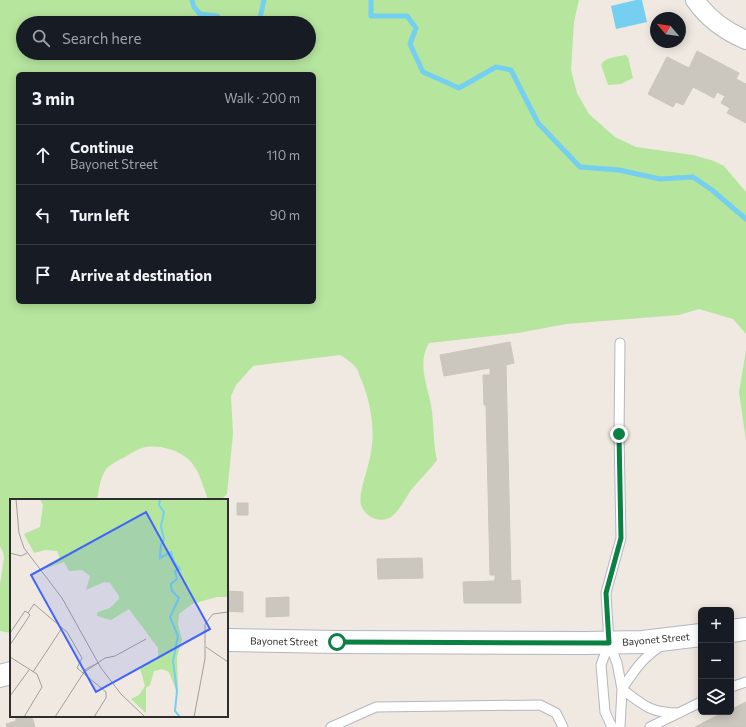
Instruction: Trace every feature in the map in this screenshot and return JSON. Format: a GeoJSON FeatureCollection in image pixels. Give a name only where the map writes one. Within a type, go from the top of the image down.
{"type":"FeatureCollection","features":[{"type":"Feature","properties":{"kind":"street"},"geometry":{"type":"LineString","coordinates":[[695,0],[706,14],[721,26],[746,40]]}},
{"type":"Feature","properties":{"kind":"street"},"geometry":{"type":"LineString","coordinates":[[734,631],[746,629]]}},
{"type":"Feature","properties":{"kind":"street","name":"Bayonet Street"},"geometry":{"type":"LineString","coordinates":[[228,640],[609,643],[643,642],[698,635]]}},
{"type":"Feature","properties":{"kind":"street"},"geometry":{"type":"LineString","coordinates":[[0,676],[10,673]]}},
{"type":"Feature","properties":{"kind":"lane"},"geometry":{"type":"LineString","coordinates":[[620,344],[619,434],[621,538],[606,593],[609,643],[617,663],[622,689],[620,727]]}},
{"type":"Feature","properties":{"kind":"lane"},"geometry":{"type":"LineString","coordinates":[[622,689],[635,668],[646,656],[673,638]]}},
{"type":"Feature","properties":{"kind":"lane"},"geometry":{"type":"LineString","coordinates":[[609,643],[601,666],[605,712],[612,727]]}},
{"type":"Feature","properties":{"kind":"lane"},"geometry":{"type":"LineString","coordinates":[[734,686],[746,682]]}},
{"type":"Feature","properties":{"kind":"lane"},"geometry":{"type":"LineString","coordinates":[[622,689],[643,705],[655,711],[679,713]]}},
{"type":"Feature","properties":{"kind":"lane"},"geometry":{"type":"LineString","coordinates":[[650,727],[698,704]]}},
{"type":"Feature","properties":{"kind":"lane"},"geometry":{"type":"LineString","coordinates":[[331,727],[346,724],[376,707],[540,705],[556,713],[564,727]]}},
{"type":"Feature","properties":{"kind":"green space"},"geometry":{"type":"Polygon","coordinates":[[[0,0],[579,0],[574,22],[571,70],[577,93],[589,114],[615,137],[636,147],[693,155],[714,161],[724,166],[746,192],[746,334],[733,319],[699,309],[679,315],[566,324],[518,333],[429,343],[425,351],[423,368],[432,411],[437,460],[411,490],[400,508],[387,519],[382,520],[369,516],[361,505],[360,500],[362,488],[372,448],[372,418],[365,388],[358,371],[351,362],[340,355],[253,366],[236,385],[231,396],[233,434],[227,494],[222,499],[208,499],[198,473],[192,463],[183,455],[166,448],[147,447],[137,450],[107,468],[101,479],[97,499],[10,499],[10,633],[0,631],[0,584],[4,558],[0,546],[0,0]]]}},
{"type":"Feature","properties":{"kind":"green space"},"geometry":{"type":"Polygon","coordinates":[[[625,55],[628,57],[633,78],[621,84],[608,85],[601,65],[605,60],[625,55]]]}},
{"type":"Feature","properties":{"kind":"green space"},"geometry":{"type":"Polygon","coordinates":[[[746,350],[746,441],[739,392],[746,350]]]}},
{"type":"Feature","properties":{"kind":"water"},"geometry":{"type":"Polygon","coordinates":[[[642,0],[647,22],[616,29],[611,6],[642,0]]]}},
{"type":"Feature","properties":{"kind":"building"},"geometry":{"type":"Polygon","coordinates":[[[697,51],[739,73],[736,79],[746,84],[746,123],[727,113],[730,108],[721,103],[725,96],[717,92],[714,98],[693,87],[683,105],[676,102],[673,107],[648,94],[667,57],[689,68],[697,51]]]}},
{"type":"Feature","properties":{"kind":"building"},"geometry":{"type":"Polygon","coordinates":[[[510,342],[514,363],[506,365],[511,581],[520,580],[521,603],[464,603],[463,582],[495,581],[495,575],[490,575],[486,405],[484,405],[483,375],[490,375],[490,368],[444,376],[440,355],[510,342]]]}},
{"type":"Feature","properties":{"kind":"building"},"geometry":{"type":"Polygon","coordinates":[[[237,503],[248,503],[248,515],[237,515],[237,503]]]}},
{"type":"Feature","properties":{"kind":"building"},"geometry":{"type":"Polygon","coordinates":[[[422,558],[423,578],[378,579],[377,559],[422,558]]]}},
{"type":"Feature","properties":{"kind":"building"},"geometry":{"type":"Polygon","coordinates":[[[228,591],[243,592],[243,612],[228,611],[228,591]]]}},
{"type":"Feature","properties":{"kind":"building"},"geometry":{"type":"Polygon","coordinates":[[[289,597],[289,616],[266,617],[266,598],[289,597]]]}},
{"type":"Feature","properties":{"kind":"building"},"geometry":{"type":"Polygon","coordinates":[[[746,702],[746,727],[695,727],[718,715],[734,715],[734,708],[746,702]]]}},
{"type":"Feature","properties":{"kind":"building"},"geometry":{"type":"Polygon","coordinates":[[[32,717],[35,727],[7,727],[6,724],[16,721],[16,718],[32,717]]]}},
{"type":"Feature","properties":{"kind":"waterway"},"geometry":{"type":"LineString","coordinates":[[192,0],[194,7],[200,14],[217,16]]}},
{"type":"Feature","properties":{"kind":"waterway"},"geometry":{"type":"LineString","coordinates":[[260,16],[264,0]]}},
{"type":"Feature","properties":{"kind":"waterway"},"geometry":{"type":"LineString","coordinates":[[371,0],[371,16],[407,16],[416,28],[410,44],[423,72],[459,88],[496,67],[511,70],[538,123],[580,167],[619,170],[660,179],[693,177],[712,190],[746,219]]}},
{"type":"Feature","properties":{"kind":"route"},"geometry":{"type":"LineString","coordinates":[[337,642],[609,643],[606,593],[621,538],[619,434]]}}]}
